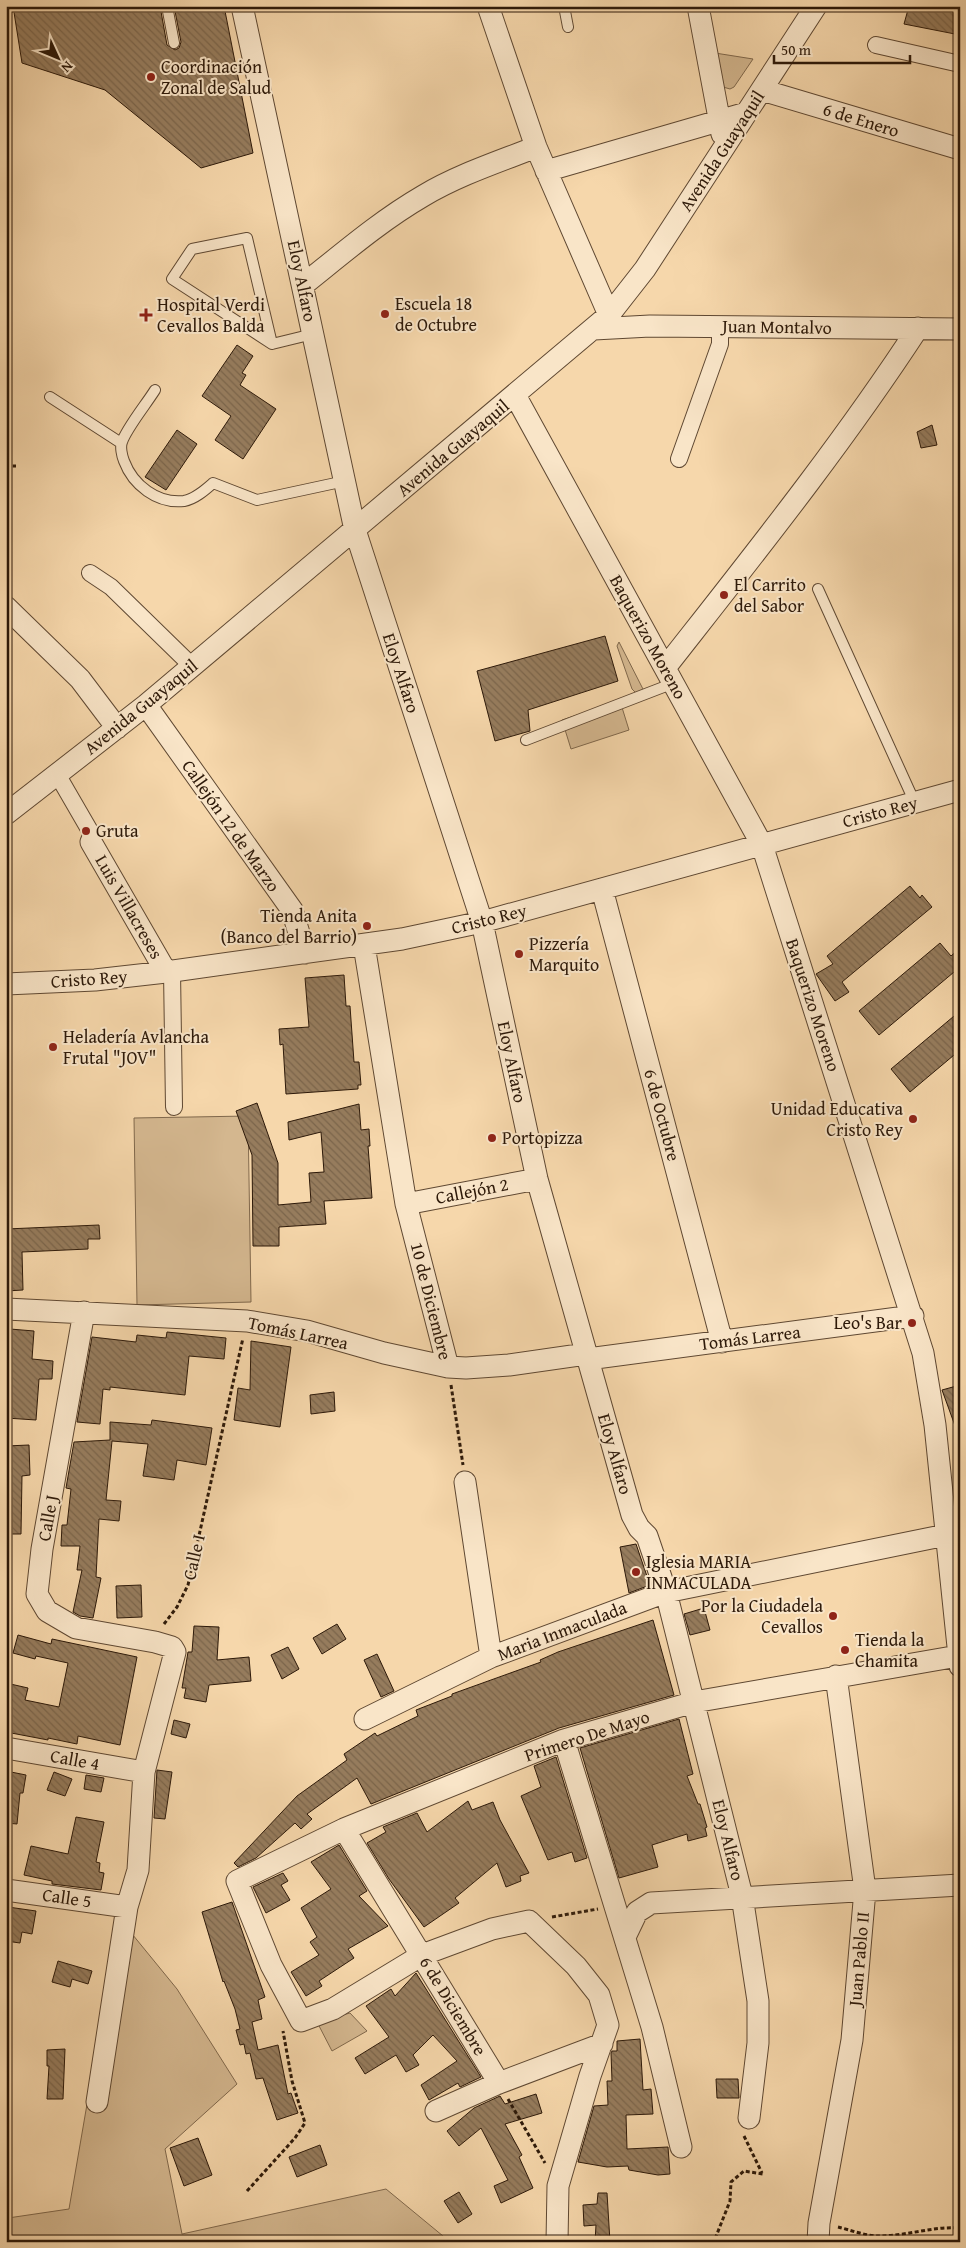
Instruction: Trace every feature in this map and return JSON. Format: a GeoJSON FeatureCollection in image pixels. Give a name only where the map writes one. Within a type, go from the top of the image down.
{"type":"FeatureCollection","features":[{"type":"Feature","properties":{"kind":"street","name":"Eloy Alfaro"},"geometry":{"type":"LineString","coordinates":[[242,6],[355,530],[482,922],[537,1179],[632,1515],[647,1536],[666,1592],[742,1896],[758,2001],[758,2043],[749,2118]]}},
{"type":"Feature","properties":{"kind":"street"},"geometry":{"type":"LineString","coordinates":[[488,6],[536,148],[602,322]]}},
{"type":"Feature","properties":{"kind":"street"},"geometry":{"type":"LineString","coordinates":[[698,6],[724,147]]}},
{"type":"Feature","properties":{"kind":"street","name":"Avenida Guayaquil"},"geometry":{"type":"LineString","coordinates":[[6,814],[146,705],[602,322],[641,274],[816,6]]}},
{"type":"Feature","properties":{"kind":"street"},"geometry":{"type":"LineString","coordinates":[[876,45],[960,64]]}},
{"type":"Feature","properties":{"kind":"street","name":"6 de Enero"},"geometry":{"type":"LineString","coordinates":[[762,90],[960,150]]}},
{"type":"Feature","properties":{"kind":"street"},"geometry":{"type":"LineString","coordinates":[[546,171],[746,113]]}},
{"type":"Feature","properties":{"kind":"street"},"geometry":{"type":"LineString","coordinates":[[303,285],[381,224],[425,195],[488,166],[536,148]]}},
{"type":"Feature","properties":{"kind":"street","name":"Juan Montalvo"},"geometry":{"type":"LineString","coordinates":[[602,322],[642,326],[720,326],[896,342],[918,328],[960,329]]}},
{"type":"Feature","properties":{"kind":"street"},"geometry":{"type":"LineString","coordinates":[[679,459],[720,344],[720,326]]}},
{"type":"Feature","properties":{"kind":"street"},"geometry":{"type":"LineString","coordinates":[[669,676],[776,527],[896,342],[918,328]]}},
{"type":"Feature","properties":{"kind":"street","name":"Baquerizo Moreno"},"geometry":{"type":"LineString","coordinates":[[515,395],[762,845],[913,1316],[923,1353],[930,1392],[959,1661]]}},
{"type":"Feature","properties":{"kind":"street"},"geometry":{"type":"LineString","coordinates":[[90,573],[112,587],[192,666]]}},
{"type":"Feature","properties":{"kind":"street"},"geometry":{"type":"LineString","coordinates":[[6,607],[80,680],[117,728]]}},
{"type":"Feature","properties":{"kind":"street","name":"Callejón 12 de Marzo"},"geometry":{"type":"LineString","coordinates":[[146,705],[292,910],[305,953]]}},
{"type":"Feature","properties":{"kind":"street"},"geometry":{"type":"LineString","coordinates":[[54,776],[90,831],[91,842]]}},
{"type":"Feature","properties":{"kind":"street","name":"Cristo Rey"},"geometry":{"type":"LineString","coordinates":[[6,984],[95,980],[169,972],[402,939],[482,922],[960,790]]}},
{"type":"Feature","properties":{"kind":"street","name":"Luis Villacreses"},"geometry":{"type":"LineString","coordinates":[[91,842],[169,972]]}},
{"type":"Feature","properties":{"kind":"street","name":"6 de Octubre"},"geometry":{"type":"LineString","coordinates":[[602,888],[722,1342]]}},
{"type":"Feature","properties":{"kind":"street","name":"10 de Diciembre"},"geometry":{"type":"LineString","coordinates":[[364,945],[406,1204],[448,1367]]}},
{"type":"Feature","properties":{"kind":"street"},"geometry":{"type":"LineString","coordinates":[[169,972],[174,1106]]}},
{"type":"Feature","properties":{"kind":"street","name":"Callejón 2"},"geometry":{"type":"LineString","coordinates":[[406,1204],[537,1179]]}},
{"type":"Feature","properties":{"kind":"street","name":"Tomás Larrea"},"geometry":{"type":"LineString","coordinates":[[6,1309],[247,1321],[307,1331],[384,1353],[448,1367],[466,1368],[722,1342],[913,1316]]}},
{"type":"Feature","properties":{"kind":"street","name":"Calle J"},"geometry":{"type":"LineString","coordinates":[[84,1312],[42,1549],[37,1594],[47,1611],[76,1628],[155,1642]]}},
{"type":"Feature","properties":{"kind":"street"},"geometry":{"type":"LineString","coordinates":[[465,1482],[491,1657]]}},
{"type":"Feature","properties":{"kind":"street","name":"Maria Inmaculada"},"geometry":{"type":"LineString","coordinates":[[364,1719],[491,1657],[666,1592],[946,1535]]}},
{"type":"Feature","properties":{"kind":"street"},"geometry":{"type":"LineString","coordinates":[[97,2102],[127,1907],[138,1870],[144,1772],[175,1652],[172,1647],[155,1642]]}},
{"type":"Feature","properties":{"kind":"street","name":"Primero De Mayo"},"geometry":{"type":"LineString","coordinates":[[301,2021],[271,1965],[236,1881],[344,1828],[564,1740],[694,1702],[836,1676],[959,1661]]}},
{"type":"Feature","properties":{"kind":"street","name":"Juan Pablo II"},"geometry":{"type":"LineString","coordinates":[[819,2232],[852,2040],[865,1890],[836,1676]]}},
{"type":"Feature","properties":{"kind":"street"},"geometry":{"type":"LineString","coordinates":[[564,1740],[652,2026],[681,2147]]}},
{"type":"Feature","properties":{"kind":"street","name":"Calle 4"},"geometry":{"type":"LineString","coordinates":[[6,1748],[144,1772]]}},
{"type":"Feature","properties":{"kind":"street","name":"6 de Diciembre"},"geometry":{"type":"LineString","coordinates":[[344,1828],[499,2083]]}},
{"type":"Feature","properties":{"kind":"street"},"geometry":{"type":"LineString","coordinates":[[625,1937],[637,1912],[651,1903],[742,1896],[960,1885]]}},
{"type":"Feature","properties":{"kind":"street","name":"Calle 5"},"geometry":{"type":"LineString","coordinates":[[6,1890],[127,1907]]}},
{"type":"Feature","properties":{"kind":"street"},"geometry":{"type":"LineString","coordinates":[[301,2021],[333,2009],[422,1955],[492,1929],[529,1921],[576,1966],[598,1995],[608,2025],[590,2076],[558,2186],[557,2242]]}},
{"type":"Feature","properties":{"kind":"street"},"geometry":{"type":"LineString","coordinates":[[436,2111],[499,2083],[602,2044]]}},
{"type":"Feature","properties":{"kind":"lane"},"geometry":{"type":"LineString","coordinates":[[167,6],[174,43]]}},
{"type":"Feature","properties":{"kind":"lane"},"geometry":{"type":"LineString","coordinates":[[564,6],[568,27]]}},
{"type":"Feature","properties":{"kind":"lane"},"geometry":{"type":"LineString","coordinates":[[272,344],[247,238],[192,249],[172,279],[272,344],[313,334]]}},
{"type":"Feature","properties":{"kind":"lane"},"geometry":{"type":"LineString","coordinates":[[155,390],[121,443],[122,457],[128,471],[137,484],[151,493],[166,500],[185,500],[201,493],[213,483],[257,500],[345,481]]}},
{"type":"Feature","properties":{"kind":"lane"},"geometry":{"type":"LineString","coordinates":[[50,397],[121,443]]}},
{"type":"Feature","properties":{"kind":"lane"},"geometry":{"type":"LineString","coordinates":[[818,589],[915,802]]}},
{"type":"Feature","properties":{"kind":"lane"},"geometry":{"type":"LineString","coordinates":[[526,740],[669,676]]}},
{"type":"Feature","properties":{"kind":"path"},"geometry":{"type":"LineString","coordinates":[[6,466],[16,466]]}},
{"type":"Feature","properties":{"kind":"path","name":"Calle I"},"geometry":{"type":"LineString","coordinates":[[155,1642],[163,1625],[177,1607],[188,1585],[247,1321]]}},
{"type":"Feature","properties":{"kind":"path","name":"10 de Diciembre"},"geometry":{"type":"LineString","coordinates":[[448,1367],[465,1482]]}},
{"type":"Feature","properties":{"kind":"path"},"geometry":{"type":"LineString","coordinates":[[529,1921],[614,1906]]}},
{"type":"Feature","properties":{"kind":"path"},"geometry":{"type":"LineString","coordinates":[[246,2191],[296,2138],[305,2123],[292,2080],[283,2031],[301,2021]]}},
{"type":"Feature","properties":{"kind":"path"},"geometry":{"type":"LineString","coordinates":[[499,2083],[558,2186]]}},
{"type":"Feature","properties":{"kind":"path"},"geometry":{"type":"LineString","coordinates":[[710,2242],[715,2239],[730,2201],[731,2182],[744,2171],[763,2174],[746,2142],[742,2129],[749,2118]]}},
{"type":"Feature","properties":{"kind":"path"},"geometry":{"type":"LineString","coordinates":[[819,2232],[878,2236],[926,2232],[942,2227],[960,2228]]}},
{"type":"Feature","properties":{"kind":"shaded area"},"geometry":{"type":"Polygon","coordinates":[[[715,53],[753,59],[734,87],[730,89],[723,87],[715,53]]]}},
{"type":"Feature","properties":{"kind":"shaded area"},"geometry":{"type":"Polygon","coordinates":[[[619,642],[645,693],[638,695],[632,689],[617,646],[619,642]]]}},
{"type":"Feature","properties":{"kind":"shaded area"},"geometry":{"type":"Polygon","coordinates":[[[620,701],[629,730],[571,749],[562,720],[620,701]]]}},
{"type":"Feature","properties":{"kind":"shaded area"},"geometry":{"type":"Polygon","coordinates":[[[248,1116],[251,1302],[137,1305],[134,1118],[248,1116]]]}},
{"type":"Feature","properties":{"kind":"shaded area"},"geometry":{"type":"Polygon","coordinates":[[[119,1918],[177,1989],[237,2084],[165,2149],[182,2234],[386,2189],[443,2236],[446,2242],[6,2242],[6,2222],[8,2218],[69,2209],[119,1918]]]}},
{"type":"Feature","properties":{"kind":"shaded area"},"geometry":{"type":"Polygon","coordinates":[[[350,2013],[367,2031],[332,2051],[317,2022],[350,2013]]]}},
{"type":"Feature","properties":{"kind":"building","name":"Coordinación Zonal de Salud"},"geometry":{"type":"Polygon","coordinates":[[[13,6],[160,6],[167,45],[175,50],[179,48],[181,42],[174,6],[224,6],[253,153],[201,168],[105,90],[22,63],[13,6]]]}},
{"type":"Feature","properties":{"kind":"building"},"geometry":{"type":"Polygon","coordinates":[[[909,6],[960,6],[960,35],[904,24],[909,6]]]}},
{"type":"Feature","properties":{"kind":"building"},"geometry":{"type":"Polygon","coordinates":[[[237,345],[253,356],[242,373],[246,375],[240,385],[276,409],[243,459],[215,440],[231,416],[202,396],[237,345]]]}},
{"type":"Feature","properties":{"kind":"building"},"geometry":{"type":"Polygon","coordinates":[[[932,425],[937,445],[921,448],[917,432],[932,425]]]}},
{"type":"Feature","properties":{"kind":"building"},"geometry":{"type":"Polygon","coordinates":[[[177,430],[197,444],[166,490],[145,477],[177,430]]]}},
{"type":"Feature","properties":{"kind":"building"},"geometry":{"type":"Polygon","coordinates":[[[605,636],[618,681],[528,710],[530,731],[495,741],[477,671],[605,636]]]}},
{"type":"Feature","properties":{"kind":"building"},"geometry":{"type":"Polygon","coordinates":[[[910,886],[920,898],[922,895],[932,907],[842,982],[849,992],[835,1001],[816,974],[833,964],[827,956],[910,886]]]}},
{"type":"Feature","properties":{"kind":"building"},"geometry":{"type":"Polygon","coordinates":[[[940,943],[951,956],[960,948],[960,967],[879,1035],[859,1011],[940,943]]]}},
{"type":"Feature","properties":{"kind":"building"},"geometry":{"type":"Polygon","coordinates":[[[344,975],[346,1006],[350,1006],[354,1062],[359,1062],[361,1085],[358,1085],[358,1089],[286,1094],[283,1044],[280,1045],[279,1029],[309,1027],[305,978],[344,975]]]}},
{"type":"Feature","properties":{"kind":"building"},"geometry":{"type":"Polygon","coordinates":[[[960,1011],[960,1050],[910,1092],[891,1069],[960,1011]]]}},
{"type":"Feature","properties":{"kind":"building"},"geometry":{"type":"Polygon","coordinates":[[[257,1103],[278,1163],[278,1205],[311,1202],[309,1173],[324,1172],[321,1132],[289,1140],[288,1122],[359,1104],[361,1130],[369,1129],[370,1146],[368,1146],[372,1198],[324,1201],[326,1224],[279,1227],[279,1246],[253,1246],[252,1155],[236,1111],[257,1103]]]}},
{"type":"Feature","properties":{"kind":"building"},"geometry":{"type":"Polygon","coordinates":[[[99,1225],[100,1239],[88,1239],[88,1249],[22,1252],[23,1290],[6,1291],[6,1229],[99,1225]]]}},
{"type":"Feature","properties":{"kind":"building"},"geometry":{"type":"Polygon","coordinates":[[[10,1329],[34,1331],[32,1359],[53,1361],[52,1379],[39,1379],[36,1420],[6,1418],[6,1351],[8,1351],[10,1329]]]}},
{"type":"Feature","properties":{"kind":"building"},"geometry":{"type":"Polygon","coordinates":[[[167,1332],[226,1338],[224,1359],[189,1356],[185,1395],[110,1387],[110,1390],[103,1389],[100,1424],[77,1422],[92,1337],[136,1342],[137,1335],[166,1338],[167,1332]]]}},
{"type":"Feature","properties":{"kind":"building"},"geometry":{"type":"Polygon","coordinates":[[[251,1341],[291,1347],[280,1427],[234,1420],[238,1388],[250,1390],[251,1341]]]}},
{"type":"Feature","properties":{"kind":"building"},"geometry":{"type":"Polygon","coordinates":[[[960,1385],[960,1433],[958,1434],[942,1390],[960,1385]]]}},
{"type":"Feature","properties":{"kind":"building"},"geometry":{"type":"Polygon","coordinates":[[[334,1392],[335,1411],[311,1414],[310,1395],[334,1392]]]}},
{"type":"Feature","properties":{"kind":"building"},"geometry":{"type":"Polygon","coordinates":[[[152,1420],[212,1428],[206,1465],[177,1460],[174,1480],[143,1476],[148,1444],[112,1441],[106,1500],[121,1501],[119,1521],[99,1519],[96,1577],[101,1578],[93,1618],[80,1616],[73,1612],[82,1570],[77,1570],[80,1546],[61,1546],[62,1525],[67,1525],[71,1489],[66,1488],[74,1442],[110,1440],[110,1422],[151,1425],[152,1420]]]}},
{"type":"Feature","properties":{"kind":"building"},"geometry":{"type":"Polygon","coordinates":[[[29,1445],[30,1475],[22,1476],[21,1534],[6,1534],[8,1476],[6,1476],[6,1446],[29,1445]]]}},
{"type":"Feature","properties":{"kind":"building","name":"Iglesia MARIA INMACULADA"},"geometry":{"type":"Polygon","coordinates":[[[636,1544],[650,1585],[629,1593],[620,1547],[636,1544]]]}},
{"type":"Feature","properties":{"kind":"building"},"geometry":{"type":"Polygon","coordinates":[[[141,1585],[142,1617],[117,1618],[116,1586],[141,1585]]]}},
{"type":"Feature","properties":{"kind":"building"},"geometry":{"type":"Polygon","coordinates":[[[704,1608],[710,1630],[690,1635],[684,1614],[704,1608]]]}},
{"type":"Feature","properties":{"kind":"building"},"geometry":{"type":"Polygon","coordinates":[[[653,1620],[674,1695],[559,1728],[371,1804],[357,1778],[307,1814],[312,1819],[301,1829],[295,1823],[256,1858],[238,1867],[234,1863],[297,1796],[347,1760],[344,1754],[375,1733],[377,1736],[418,1716],[416,1710],[452,1696],[452,1694],[541,1662],[540,1660],[558,1652],[653,1620]]]}},
{"type":"Feature","properties":{"kind":"building"},"geometry":{"type":"Polygon","coordinates":[[[337,1624],[346,1639],[322,1654],[313,1638],[337,1624]]]}},
{"type":"Feature","properties":{"kind":"building"},"geometry":{"type":"Polygon","coordinates":[[[194,1626],[219,1627],[217,1660],[249,1657],[251,1681],[209,1685],[206,1702],[184,1698],[186,1688],[182,1688],[188,1652],[192,1652],[194,1626]]]}},
{"type":"Feature","properties":{"kind":"building"},"geometry":{"type":"Polygon","coordinates":[[[18,1635],[51,1644],[52,1639],[137,1657],[120,1745],[78,1736],[77,1744],[6,1732],[12,1699],[6,1698],[6,1683],[28,1688],[25,1700],[59,1707],[68,1663],[36,1656],[35,1659],[13,1653],[18,1635]]]}},
{"type":"Feature","properties":{"kind":"building"},"geometry":{"type":"Polygon","coordinates":[[[288,1647],[299,1669],[282,1679],[271,1655],[288,1647]]]}},
{"type":"Feature","properties":{"kind":"building"},"geometry":{"type":"Polygon","coordinates":[[[377,1654],[394,1691],[381,1697],[364,1660],[377,1654]]]}},
{"type":"Feature","properties":{"kind":"building"},"geometry":{"type":"Polygon","coordinates":[[[679,1719],[693,1774],[687,1776],[698,1804],[700,1804],[707,1827],[705,1828],[707,1836],[688,1841],[687,1834],[652,1845],[658,1867],[619,1878],[580,1748],[679,1719]]]}},
{"type":"Feature","properties":{"kind":"building"},"geometry":{"type":"Polygon","coordinates":[[[174,1720],[190,1724],[186,1738],[171,1734],[174,1720]]]}},
{"type":"Feature","properties":{"kind":"building"},"geometry":{"type":"Polygon","coordinates":[[[556,1757],[587,1858],[575,1862],[572,1852],[548,1860],[521,1796],[541,1787],[534,1766],[556,1757]]]}},
{"type":"Feature","properties":{"kind":"building"},"geometry":{"type":"Polygon","coordinates":[[[157,1770],[172,1772],[165,1819],[154,1818],[157,1770]]]}},
{"type":"Feature","properties":{"kind":"building"},"geometry":{"type":"Polygon","coordinates":[[[6,1771],[26,1775],[23,1793],[20,1793],[17,1824],[6,1823],[6,1771]]]}},
{"type":"Feature","properties":{"kind":"building"},"geometry":{"type":"Polygon","coordinates":[[[54,1772],[72,1779],[65,1796],[47,1790],[54,1772]]]}},
{"type":"Feature","properties":{"kind":"building"},"geometry":{"type":"Polygon","coordinates":[[[86,1775],[104,1778],[101,1792],[84,1789],[86,1775]]]}},
{"type":"Feature","properties":{"kind":"building"},"geometry":{"type":"Polygon","coordinates":[[[468,1801],[472,1810],[493,1802],[500,1820],[529,1873],[520,1876],[521,1881],[506,1887],[497,1863],[455,1898],[459,1903],[424,1927],[389,1879],[367,1843],[386,1832],[383,1827],[417,1813],[427,1832],[468,1801]]]}},
{"type":"Feature","properties":{"kind":"building"},"geometry":{"type":"Polygon","coordinates":[[[76,1817],[104,1822],[96,1862],[100,1863],[99,1872],[104,1873],[101,1890],[52,1884],[52,1881],[24,1875],[31,1846],[68,1854],[76,1817]]]}},
{"type":"Feature","properties":{"kind":"building"},"geometry":{"type":"Polygon","coordinates":[[[339,1845],[367,1891],[359,1896],[388,1926],[348,1949],[354,1958],[319,1981],[322,1986],[306,1996],[291,1972],[319,1955],[310,1942],[317,1937],[301,1908],[331,1889],[311,1862],[339,1845]]]}},
{"type":"Feature","properties":{"kind":"building"},"geometry":{"type":"Polygon","coordinates":[[[283,1873],[288,1881],[281,1885],[290,1900],[266,1913],[253,1887],[283,1873]]]}},
{"type":"Feature","properties":{"kind":"building"},"geometry":{"type":"Polygon","coordinates":[[[232,1902],[265,1997],[258,2000],[262,2019],[252,2022],[258,2050],[278,2045],[288,2094],[291,2093],[298,2113],[277,2120],[263,2078],[256,2079],[250,2053],[246,2054],[244,2044],[240,2045],[236,2030],[240,2029],[235,2009],[223,1982],[202,1912],[232,1902]]]}},
{"type":"Feature","properties":{"kind":"building"},"geometry":{"type":"Polygon","coordinates":[[[8,1907],[36,1911],[32,1934],[22,1932],[20,1943],[6,1941],[8,1907]]]}},
{"type":"Feature","properties":{"kind":"building"},"geometry":{"type":"Polygon","coordinates":[[[58,1961],[92,1971],[88,1984],[72,1979],[70,1987],[52,1982],[58,1961]]]}},
{"type":"Feature","properties":{"kind":"building"},"geometry":{"type":"Polygon","coordinates":[[[416,1973],[481,2077],[460,2087],[458,2083],[429,2100],[421,2085],[457,2061],[433,2035],[413,2055],[419,2065],[406,2072],[396,2055],[365,2074],[355,2058],[389,2037],[366,2006],[391,1989],[395,1996],[416,1973]]]}},
{"type":"Feature","properties":{"kind":"building"},"geometry":{"type":"Polygon","coordinates":[[[640,2039],[643,2090],[651,2089],[653,2114],[626,2115],[627,2149],[668,2147],[670,2174],[658,2175],[629,2170],[628,2166],[607,2167],[578,2162],[594,2106],[608,2105],[607,2081],[612,2081],[611,2053],[612,2051],[617,2051],[617,2041],[640,2039]]]}},
{"type":"Feature","properties":{"kind":"building"},"geometry":{"type":"Polygon","coordinates":[[[65,2049],[63,2099],[47,2099],[49,2066],[47,2066],[47,2050],[65,2049]]]}},
{"type":"Feature","properties":{"kind":"building"},"geometry":{"type":"Polygon","coordinates":[[[716,2079],[738,2079],[739,2098],[717,2098],[716,2079]]]}},
{"type":"Feature","properties":{"kind":"building"},"geometry":{"type":"Polygon","coordinates":[[[536,2094],[542,2113],[505,2124],[522,2155],[519,2157],[533,2188],[501,2203],[494,2186],[508,2180],[481,2128],[459,2146],[447,2131],[474,2108],[500,2096],[505,2104],[536,2094]]]}},
{"type":"Feature","properties":{"kind":"building"},"geometry":{"type":"Polygon","coordinates":[[[198,2138],[212,2175],[184,2186],[170,2148],[198,2138]]]}},
{"type":"Feature","properties":{"kind":"building"},"geometry":{"type":"Polygon","coordinates":[[[320,2145],[327,2165],[297,2177],[289,2157],[320,2145]]]}},
{"type":"Feature","properties":{"kind":"building"},"geometry":{"type":"Polygon","coordinates":[[[459,2192],[472,2214],[458,2223],[444,2201],[459,2192]]]}},
{"type":"Feature","properties":{"kind":"building"},"geometry":{"type":"Polygon","coordinates":[[[598,2193],[607,2193],[610,2242],[595,2242],[596,2225],[584,2226],[583,2205],[597,2204],[598,2193]]]}},
{"type":"Feature","properties":{"kind":"place","name":"Coordinación Zonal de Salud"},"geometry":{"type":"Point","coordinates":[151,77]}},
{"type":"Feature","properties":{"kind":"place","name":"Escuela 18 de Octubre"},"geometry":{"type":"Point","coordinates":[385,314]}},
{"type":"Feature","properties":{"kind":"place","name":"Hospital Verdi Cevallos Balda"},"geometry":{"type":"Point","coordinates":[146,315]}},
{"type":"Feature","properties":{"kind":"place","name":"El Carrito del Sabor"},"geometry":{"type":"Point","coordinates":[724,595]}},
{"type":"Feature","properties":{"kind":"place","name":"Gruta"},"geometry":{"type":"Point","coordinates":[86,831]}},
{"type":"Feature","properties":{"kind":"place","name":"Tienda Anita (Banco del Barrio)"},"geometry":{"type":"Point","coordinates":[367,926]}},
{"type":"Feature","properties":{"kind":"place","name":"Pizzería Marquito"},"geometry":{"type":"Point","coordinates":[519,954]}},
{"type":"Feature","properties":{"kind":"place","name":"Heladería Avlancha Frutal \"JOV\""},"geometry":{"type":"Point","coordinates":[53,1047]}},
{"type":"Feature","properties":{"kind":"place","name":"Unidad Educativa Cristo Rey"},"geometry":{"type":"Point","coordinates":[913,1119]}},
{"type":"Feature","properties":{"kind":"place","name":"Portopizza"},"geometry":{"type":"Point","coordinates":[492,1138]}},
{"type":"Feature","properties":{"kind":"place","name":"Leo's Bar"},"geometry":{"type":"Point","coordinates":[912,1323]}},
{"type":"Feature","properties":{"kind":"place","name":"Iglesia MARIA INMACULADA"},"geometry":{"type":"Point","coordinates":[636,1572]}},
{"type":"Feature","properties":{"kind":"place","name":"Por la Ciudadela Cevallos"},"geometry":{"type":"Point","coordinates":[833,1616]}},
{"type":"Feature","properties":{"kind":"place","name":"Tienda la Chamita"},"geometry":{"type":"Point","coordinates":[845,1650]}}]}
